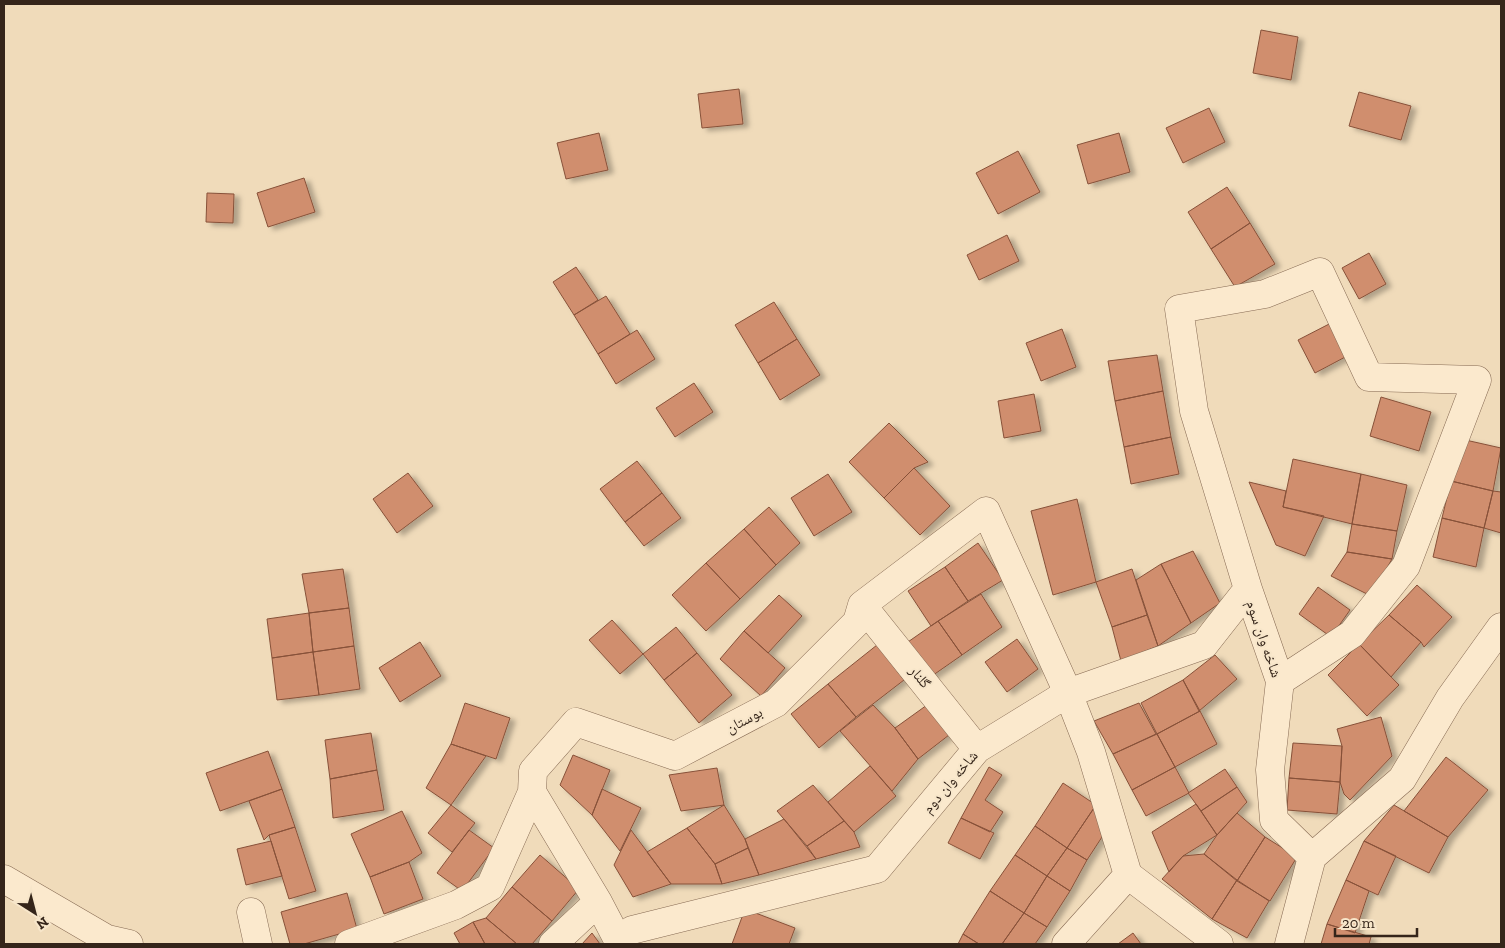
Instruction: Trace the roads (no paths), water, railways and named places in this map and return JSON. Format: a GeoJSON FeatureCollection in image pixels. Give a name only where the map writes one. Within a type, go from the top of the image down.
{"type":"FeatureCollection","features":[{"type":"Feature","properties":{"kind":"street"},"geometry":{"type":"LineString","coordinates":[[1248,589],[1194,411],[1179,309],[1265,294],[1320,272],[1369,377],[1477,380],[1406,566],[1352,634],[1280,681]]}},
{"type":"Feature","properties":{"kind":"street","name":"بوستان"},"geometry":{"type":"LineString","coordinates":[[349,944],[456,905],[490,888],[532,792],[533,771],[576,722],[675,756],[776,703],[857,622],[862,605],[986,511],[1068,693]]}},
{"type":"Feature","properties":{"kind":"street","name":"شاخه وان سوم"},"geometry":{"type":"LineString","coordinates":[[1248,589],[1280,681],[1270,770],[1274,820],[1312,857]]}},
{"type":"Feature","properties":{"kind":"street","name":"شاخه وان سوم"},"geometry":{"type":"LineString","coordinates":[[1068,693],[1204,645],[1248,589]]}},
{"type":"Feature","properties":{"kind":"street","name":"گلنار"},"geometry":{"type":"LineString","coordinates":[[862,605],[977,749]]}},
{"type":"Feature","properties":{"kind":"street"},"geometry":{"type":"LineString","coordinates":[[1289,944],[1312,857],[1402,779],[1450,698],[1501,627]]}},
{"type":"Feature","properties":{"kind":"street"},"geometry":{"type":"LineString","coordinates":[[1068,693],[1090,752],[1128,875],[1219,944]]}},
{"type":"Feature","properties":{"kind":"street","name":"شاخه وان دوم"},"geometry":{"type":"LineString","coordinates":[[629,941],[877,869],[977,749],[1068,693]]}},
{"type":"Feature","properties":{"kind":"street"},"geometry":{"type":"LineString","coordinates":[[532,792],[598,902],[629,941]]}},
{"type":"Feature","properties":{"kind":"street"},"geometry":{"type":"LineString","coordinates":[[1066,944],[1128,875]]}},
{"type":"Feature","properties":{"kind":"street"},"geometry":{"type":"LineString","coordinates":[[4,879],[107,939],[129,944]]}},
{"type":"Feature","properties":{"kind":"street"},"geometry":{"type":"LineString","coordinates":[[553,944],[598,902]]}},
{"type":"Feature","properties":{"kind":"street"},"geometry":{"type":"LineString","coordinates":[[251,912],[258,944]]}}]}
